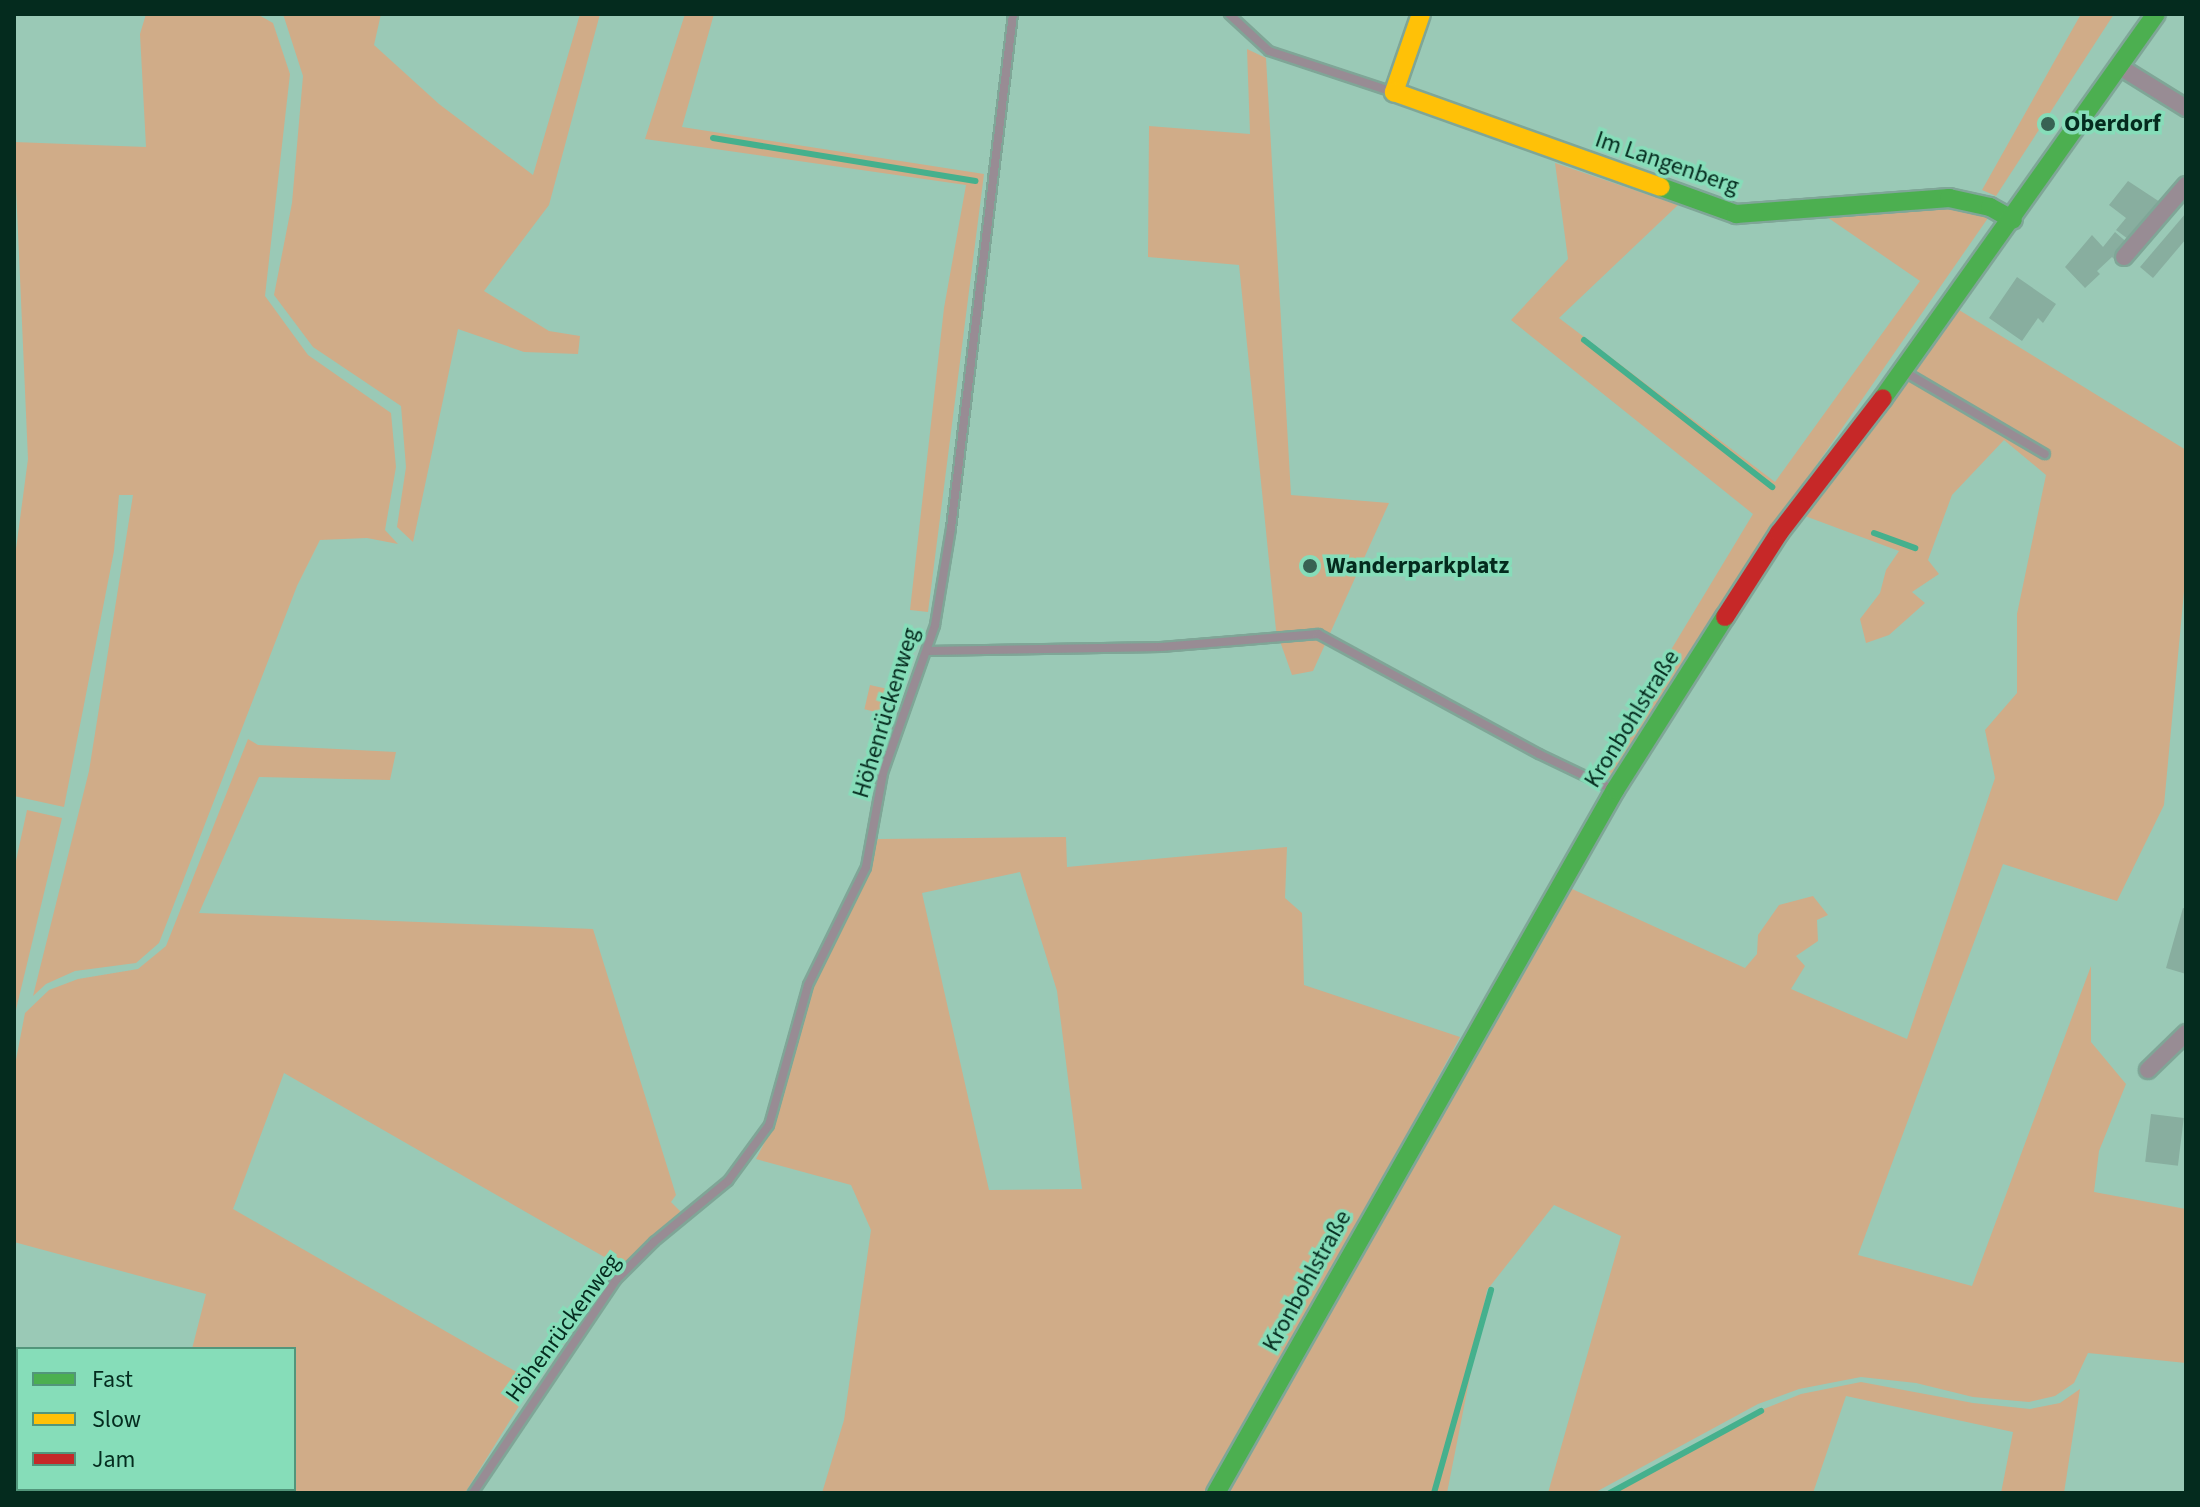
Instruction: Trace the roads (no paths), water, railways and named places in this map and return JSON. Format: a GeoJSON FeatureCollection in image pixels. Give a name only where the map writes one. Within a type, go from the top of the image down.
{"type":"FeatureCollection","features":[{"type":"Feature","properties":{"kind":"main road"},"geometry":{"type":"LineString","coordinates":[[1394,92],[1421,14]]}},
{"type":"Feature","properties":{"kind":"main road","name":"Kronbohlstraße"},"geometry":{"type":"LineString","coordinates":[[1216,1493],[1615,790],[1779,533],[1904,371],[2156,14]]}},
{"type":"Feature","properties":{"kind":"main road","name":"Im Langenberg"},"geometry":{"type":"LineString","coordinates":[[1394,92],[1736,214],[1949,198],[1990,207],[2013,220]]}},
{"type":"Feature","properties":{"kind":"street"},"geometry":{"type":"LineString","coordinates":[[2120,67],[2186,108]]}},
{"type":"Feature","properties":{"kind":"street"},"geometry":{"type":"LineString","coordinates":[[2124,257],[2186,185]]}},
{"type":"Feature","properties":{"kind":"street"},"geometry":{"type":"LineString","coordinates":[[2148,1070],[2186,1033]]}},
{"type":"Feature","properties":{"kind":"lane","name":"Höhenrückenweg"},"geometry":{"type":"LineString","coordinates":[[473,1493],[616,1280],[654,1242],[728,1181],[769,1125],[808,985],[866,867],[883,773],[927,651],[951,528],[1013,14]]}},
{"type":"Feature","properties":{"kind":"lane"},"geometry":{"type":"LineString","coordinates":[[1229,14],[1269,51],[1394,92]]}},
{"type":"Feature","properties":{"kind":"lane"},"geometry":{"type":"LineString","coordinates":[[1904,371],[2045,454]]}},
{"type":"Feature","properties":{"kind":"lane"},"geometry":{"type":"LineString","coordinates":[[927,651],[1161,647],[1318,634],[1539,754],[1615,790]]}},
{"type":"Feature","properties":{"kind":"waterway"},"geometry":{"type":"LineString","coordinates":[[713,138],[975,181]]}},
{"type":"Feature","properties":{"kind":"waterway"},"geometry":{"type":"LineString","coordinates":[[1584,340],[1772,487]]}},
{"type":"Feature","properties":{"kind":"waterway"},"geometry":{"type":"LineString","coordinates":[[1874,533],[1915,548]]}},
{"type":"Feature","properties":{"kind":"waterway"},"geometry":{"type":"LineString","coordinates":[[1434,1493],[1491,1290]]}},
{"type":"Feature","properties":{"kind":"waterway"},"geometry":{"type":"LineString","coordinates":[[1610,1493],[1761,1411]]}},
{"type":"Feature","properties":{"kind":"place","name":"Oberdorf"},"geometry":{"type":"Point","coordinates":[2048,124]}},
{"type":"Feature","properties":{"kind":"place","name":"Wanderparkplatz"},"geometry":{"type":"Point","coordinates":[1310,566]}}]}
